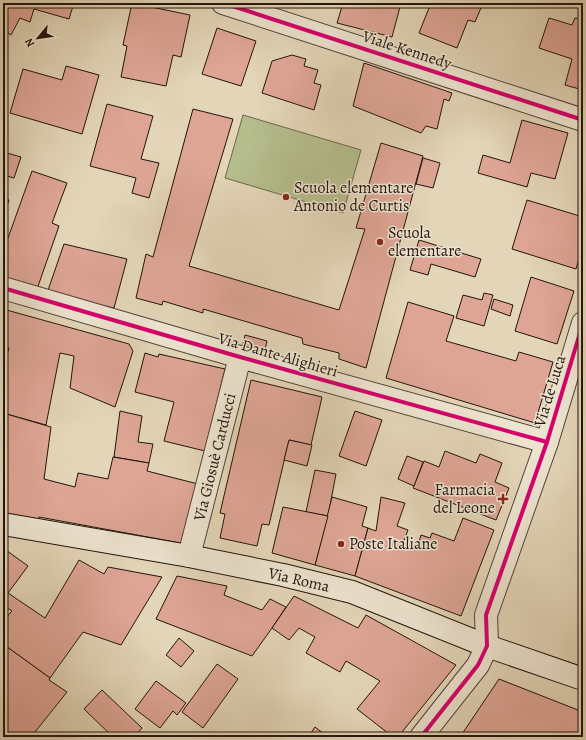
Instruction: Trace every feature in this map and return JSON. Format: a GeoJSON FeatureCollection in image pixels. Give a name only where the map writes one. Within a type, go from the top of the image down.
{"type":"FeatureCollection","features":[{"type":"Feature","properties":{"kind":"street","name":"Viale Kennedy"},"geometry":{"type":"LineString","coordinates":[[223,3],[583,120]]}},
{"type":"Feature","properties":{"kind":"street","name":"Via Dante Alighieri"},"geometry":{"type":"LineString","coordinates":[[3,288],[240,357],[547,442]]}},
{"type":"Feature","properties":{"kind":"street","name":"Via de Luca"},"geometry":{"type":"LineString","coordinates":[[487,646],[486,615],[547,442],[583,323]]}},
{"type":"Feature","properties":{"kind":"street","name":"Via Giosuè Carducci"},"geometry":{"type":"LineString","coordinates":[[189,556],[240,357]]}},
{"type":"Feature","properties":{"kind":"street","name":"Via Roma"},"geometry":{"type":"LineString","coordinates":[[3,524],[189,556],[283,575],[352,592],[487,646],[583,679]]}},
{"type":"Feature","properties":{"kind":"street"},"geometry":{"type":"LineString","coordinates":[[421,737],[478,664],[487,646]]}},
{"type":"Feature","properties":{"kind":"green space"},"geometry":{"type":"Polygon","coordinates":[[[243,115],[361,150],[343,213],[225,178],[243,115]]]}},
{"type":"Feature","properties":{"kind":"building"},"geometry":{"type":"Polygon","coordinates":[[[3,3],[74,3],[69,19],[34,9],[30,22],[20,18],[11,35],[5,31],[3,38],[3,3]]]}},
{"type":"Feature","properties":{"kind":"building"},"geometry":{"type":"Polygon","coordinates":[[[132,3],[190,15],[181,57],[173,55],[166,86],[121,77],[127,46],[123,45],[132,3]]]}},
{"type":"Feature","properties":{"kind":"building"},"geometry":{"type":"Polygon","coordinates":[[[343,3],[401,3],[392,37],[337,23],[343,3]]]}},
{"type":"Feature","properties":{"kind":"building"},"geometry":{"type":"Polygon","coordinates":[[[431,3],[483,3],[475,22],[468,20],[457,48],[419,33],[431,3]]]}},
{"type":"Feature","properties":{"kind":"building"},"geometry":{"type":"Polygon","coordinates":[[[549,18],[572,25],[575,18],[583,19],[583,90],[565,85],[572,59],[539,48],[549,18]]]}},
{"type":"Feature","properties":{"kind":"building"},"geometry":{"type":"Polygon","coordinates":[[[217,28],[256,41],[241,86],[202,74],[217,28]]]}},
{"type":"Feature","properties":{"kind":"building"},"geometry":{"type":"Polygon","coordinates":[[[292,55],[306,59],[304,66],[318,70],[314,83],[321,85],[314,110],[262,93],[272,61],[292,55]]]}},
{"type":"Feature","properties":{"kind":"building"},"geometry":{"type":"Polygon","coordinates":[[[364,63],[452,93],[449,101],[444,99],[437,129],[426,126],[421,133],[353,106],[364,63]]]}},
{"type":"Feature","properties":{"kind":"building"},"geometry":{"type":"Polygon","coordinates":[[[66,66],[99,75],[82,134],[10,113],[23,69],[62,80],[66,66]]]}},
{"type":"Feature","properties":{"kind":"building"},"geometry":{"type":"Polygon","coordinates":[[[107,104],[153,116],[141,159],[159,163],[149,198],[132,193],[136,178],[90,166],[107,104]]]}},
{"type":"Feature","properties":{"kind":"building","name":"Scuola elementare"},"geometry":{"type":"Polygon","coordinates":[[[193,109],[233,119],[189,266],[339,310],[365,229],[356,228],[381,143],[423,156],[366,368],[339,359],[339,353],[303,344],[302,338],[203,309],[203,313],[163,301],[162,305],[136,298],[146,254],[153,257],[193,109]]]}},
{"type":"Feature","properties":{"kind":"building"},"geometry":{"type":"Polygon","coordinates":[[[522,120],[568,133],[555,179],[531,173],[527,187],[478,173],[483,155],[510,163],[522,120]]]}},
{"type":"Feature","properties":{"kind":"building"},"geometry":{"type":"Polygon","coordinates":[[[3,152],[21,157],[14,178],[3,175],[3,152]]]}},
{"type":"Feature","properties":{"kind":"building"},"geometry":{"type":"Polygon","coordinates":[[[423,158],[440,163],[433,188],[416,184],[423,158]]]}},
{"type":"Feature","properties":{"kind":"building"},"geometry":{"type":"Polygon","coordinates":[[[32,171],[67,183],[52,223],[59,226],[36,292],[3,280],[3,252],[32,171]]]}},
{"type":"Feature","properties":{"kind":"building"},"geometry":{"type":"Polygon","coordinates":[[[3,198],[9,200],[3,217],[3,198]]]}},
{"type":"Feature","properties":{"kind":"building"},"geometry":{"type":"Polygon","coordinates":[[[527,200],[583,217],[583,245],[576,269],[512,249],[527,200]]]}},
{"type":"Feature","properties":{"kind":"building"},"geometry":{"type":"Polygon","coordinates":[[[419,240],[481,259],[475,277],[431,264],[428,275],[410,270],[419,240]]]}},
{"type":"Feature","properties":{"kind":"building"},"geometry":{"type":"Polygon","coordinates":[[[64,244],[127,259],[114,308],[47,293],[64,244]]]}},
{"type":"Feature","properties":{"kind":"building"},"geometry":{"type":"Polygon","coordinates":[[[531,277],[574,291],[557,344],[515,331],[531,277]]]}},
{"type":"Feature","properties":{"kind":"building"},"geometry":{"type":"Polygon","coordinates":[[[484,293],[493,295],[484,326],[456,318],[463,295],[482,300],[484,293]]]}},
{"type":"Feature","properties":{"kind":"building"},"geometry":{"type":"Polygon","coordinates":[[[494,299],[513,305],[510,316],[491,309],[494,299]]]}},
{"type":"Feature","properties":{"kind":"building"},"geometry":{"type":"Polygon","coordinates":[[[408,302],[454,316],[446,341],[516,361],[519,352],[553,362],[535,423],[386,378],[408,302]]]}},
{"type":"Feature","properties":{"kind":"building"},"geometry":{"type":"Polygon","coordinates":[[[3,309],[129,344],[133,351],[115,407],[70,388],[74,356],[60,353],[46,425],[3,413],[3,370],[9,348],[3,346],[3,309]]]}},
{"type":"Feature","properties":{"kind":"building"},"geometry":{"type":"Polygon","coordinates":[[[245,335],[267,341],[264,354],[242,349],[245,335]]]}},
{"type":"Feature","properties":{"kind":"building"},"geometry":{"type":"Polygon","coordinates":[[[145,353],[158,357],[159,354],[225,369],[205,451],[164,441],[174,402],[135,392],[145,353]]]}},
{"type":"Feature","properties":{"kind":"building"},"geometry":{"type":"Polygon","coordinates":[[[251,380],[322,397],[311,445],[289,440],[269,525],[262,524],[257,546],[220,538],[225,514],[220,513],[251,380]]]}},
{"type":"Feature","properties":{"kind":"building"},"geometry":{"type":"Polygon","coordinates":[[[120,411],[142,416],[138,442],[153,444],[149,463],[114,457],[120,411]]]}},
{"type":"Feature","properties":{"kind":"building"},"geometry":{"type":"Polygon","coordinates":[[[355,411],[382,420],[366,466],[339,456],[355,411]]]}},
{"type":"Feature","properties":{"kind":"building"},"geometry":{"type":"Polygon","coordinates":[[[3,413],[51,427],[44,479],[75,487],[78,473],[108,479],[113,457],[149,463],[147,471],[198,484],[186,544],[39,517],[38,523],[3,515],[3,413]]]}},
{"type":"Feature","properties":{"kind":"building"},"geometry":{"type":"Polygon","coordinates":[[[289,440],[312,445],[307,466],[284,460],[289,440]]]}},
{"type":"Feature","properties":{"kind":"building"},"geometry":{"type":"Polygon","coordinates":[[[445,451],[476,463],[480,454],[502,463],[495,482],[509,488],[496,520],[413,488],[424,461],[439,467],[445,451]]]}},
{"type":"Feature","properties":{"kind":"building"},"geometry":{"type":"Polygon","coordinates":[[[407,456],[423,462],[414,486],[398,479],[407,456]]]}},
{"type":"Feature","properties":{"kind":"building"},"geometry":{"type":"Polygon","coordinates":[[[315,470],[336,474],[328,516],[306,512],[315,470]]]}},
{"type":"Feature","properties":{"kind":"building"},"geometry":{"type":"Polygon","coordinates":[[[332,497],[367,507],[362,526],[368,528],[355,576],[315,565],[332,497]]]}},
{"type":"Feature","properties":{"kind":"building"},"geometry":{"type":"Polygon","coordinates":[[[381,497],[405,503],[397,526],[408,530],[403,543],[417,549],[421,535],[430,538],[432,533],[454,541],[463,518],[494,530],[461,616],[355,576],[368,528],[376,531],[381,497]]]}},
{"type":"Feature","properties":{"kind":"building"},"geometry":{"type":"Polygon","coordinates":[[[283,507],[328,516],[315,565],[272,553],[283,507]]]}},
{"type":"Feature","properties":{"kind":"building"},"geometry":{"type":"Polygon","coordinates":[[[3,548],[28,566],[8,593],[45,618],[79,560],[104,574],[108,567],[162,577],[121,645],[83,632],[50,678],[3,644],[3,621],[12,611],[3,605],[3,548]]]}},
{"type":"Feature","properties":{"kind":"building"},"geometry":{"type":"Polygon","coordinates":[[[177,576],[227,586],[224,595],[262,610],[270,599],[286,607],[252,656],[156,619],[177,576]]]}},
{"type":"Feature","properties":{"kind":"building"},"geometry":{"type":"Polygon","coordinates":[[[294,596],[358,628],[366,615],[456,665],[398,737],[393,737],[357,709],[380,681],[346,661],[340,672],[306,653],[315,637],[299,628],[289,640],[272,628],[294,596]]]}},
{"type":"Feature","properties":{"kind":"building"},"geometry":{"type":"Polygon","coordinates":[[[179,638],[194,651],[181,667],[166,655],[179,638]]]}},
{"type":"Feature","properties":{"kind":"building"},"geometry":{"type":"Polygon","coordinates":[[[3,644],[67,692],[31,737],[3,737],[3,644]]]}},
{"type":"Feature","properties":{"kind":"building"},"geometry":{"type":"Polygon","coordinates":[[[217,664],[238,679],[203,728],[182,712],[217,664]]]}},
{"type":"Feature","properties":{"kind":"building"},"geometry":{"type":"Polygon","coordinates":[[[499,679],[583,712],[583,737],[460,737],[499,679]]]}},
{"type":"Feature","properties":{"kind":"building"},"geometry":{"type":"Polygon","coordinates":[[[156,681],[186,703],[177,715],[173,711],[160,728],[135,709],[156,681]]]}},
{"type":"Feature","properties":{"kind":"building"},"geometry":{"type":"Polygon","coordinates":[[[102,690],[142,728],[134,737],[113,737],[84,709],[102,690]]]}},
{"type":"Feature","properties":{"kind":"building"},"geometry":{"type":"Polygon","coordinates":[[[315,727],[328,737],[308,737],[315,727]]]}},
{"type":"Feature","properties":{"kind":"cycle path"},"geometry":{"type":"LineString","coordinates":[[223,3],[583,120]]}},
{"type":"Feature","properties":{"kind":"cycle path"},"geometry":{"type":"LineString","coordinates":[[3,288],[240,357],[547,442]]}},
{"type":"Feature","properties":{"kind":"cycle path"},"geometry":{"type":"LineString","coordinates":[[421,737],[478,665],[487,646],[486,615],[547,442],[583,323]]}},
{"type":"Feature","properties":{"kind":"place","name":"Scuola elementare Antonio de Curtis"},"geometry":{"type":"Point","coordinates":[286,197]}},
{"type":"Feature","properties":{"kind":"place","name":"Scuola elementare"},"geometry":{"type":"Point","coordinates":[380,242]}},
{"type":"Feature","properties":{"kind":"place","name":"Farmacia del Leone"},"geometry":{"type":"Point","coordinates":[503,499]}},
{"type":"Feature","properties":{"kind":"place","name":"Poste Italiane"},"geometry":{"type":"Point","coordinates":[341,544]}}]}
